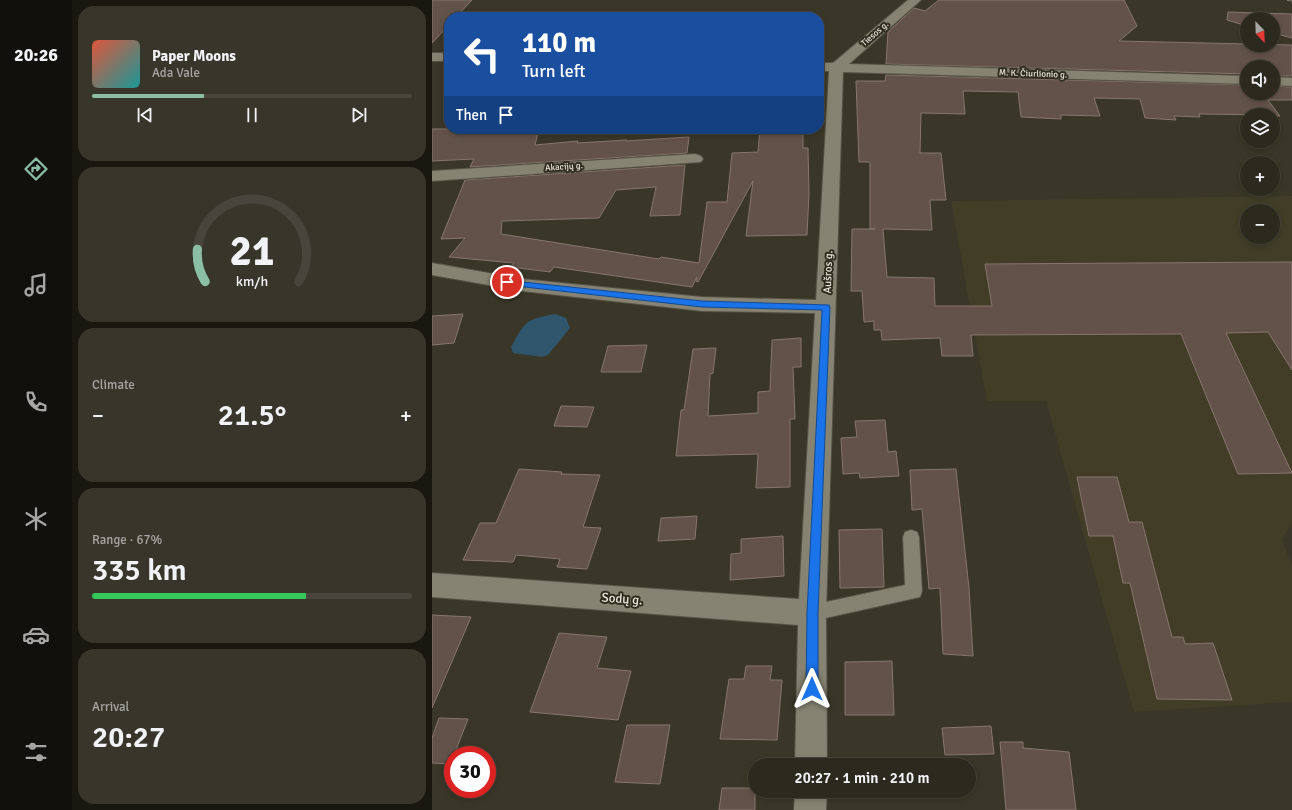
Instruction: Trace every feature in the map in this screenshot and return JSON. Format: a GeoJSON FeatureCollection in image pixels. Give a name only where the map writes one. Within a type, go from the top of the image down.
{"type":"FeatureCollection","features":[{"type":"Feature","properties":{"kind":"street","name":"Tiesos g."},"geometry":{"type":"LineString","coordinates":[[828,68],[914,0]]}},
{"type":"Feature","properties":{"kind":"street"},"geometry":{"type":"LineString","coordinates":[[432,57],[444,57]]}},
{"type":"Feature","properties":{"kind":"street","name":"M. K. Čiurlionio g."},"geometry":{"type":"LineString","coordinates":[[828,68],[1240,80]]}},
{"type":"Feature","properties":{"kind":"street","name":"Aušros g."},"geometry":{"type":"LineString","coordinates":[[811,758],[812,613],[826,307],[828,68]]}},
{"type":"Feature","properties":{"kind":"street"},"geometry":{"type":"LineString","coordinates":[[1280,81],[1292,82]]}},
{"type":"Feature","properties":{"kind":"street","name":"Akacijų g."},"geometry":{"type":"LineString","coordinates":[[432,176],[695,159]]}},
{"type":"Feature","properties":{"kind":"street"},"geometry":{"type":"LineString","coordinates":[[432,269],[522,285],[702,304],[826,307]]}},
{"type":"Feature","properties":{"kind":"street","name":"Sodų g."},"geometry":{"type":"LineString","coordinates":[[432,584],[812,613]]}},
{"type":"Feature","properties":{"kind":"street"},"geometry":{"type":"LineString","coordinates":[[810,810],[811,798]]}},
{"type":"Feature","properties":{"kind":"lane"},"geometry":{"type":"LineString","coordinates":[[812,613],[914,591],[911,537]]}},
{"type":"Feature","properties":{"kind":"path"},"geometry":{"type":"LineString","coordinates":[[1287,0],[1292,1]]}},
{"type":"Feature","properties":{"kind":"shaded area"},"geometry":{"type":"Polygon","coordinates":[[[1292,196],[1292,522],[1282,540],[1292,565],[1292,702],[1134,712],[1046,401],[987,401],[951,201],[1292,196]]]}},
{"type":"Feature","properties":{"kind":"water"},"geometry":{"type":"Polygon","coordinates":[[[555,314],[566,318],[570,328],[548,355],[542,357],[513,353],[511,347],[527,323],[537,318],[555,314]]]}},
{"type":"Feature","properties":{"kind":"building"},"geometry":{"type":"Polygon","coordinates":[[[432,0],[472,0],[461,12],[444,12],[444,30],[432,43],[432,0]]]}},
{"type":"Feature","properties":{"kind":"building"},"geometry":{"type":"Polygon","coordinates":[[[939,0],[1124,0],[1137,26],[1119,41],[1240,44],[1240,52],[1280,52],[1280,45],[1292,45],[1292,76],[1280,76],[1280,60],[1240,60],[1240,74],[886,64],[888,32],[914,8],[925,11],[939,0]]]}},
{"type":"Feature","properties":{"kind":"building"},"geometry":{"type":"Polygon","coordinates":[[[1228,12],[1240,12],[1240,24],[1227,20],[1228,12]]]}},
{"type":"Feature","properties":{"kind":"building"},"geometry":{"type":"Polygon","coordinates":[[[1280,14],[1292,14],[1292,38],[1280,35],[1280,14]]]}},
{"type":"Feature","properties":{"kind":"building"},"geometry":{"type":"Polygon","coordinates":[[[886,75],[1240,85],[1240,100],[1268,100],[1274,108],[1240,108],[1240,115],[1199,114],[1200,117],[1174,116],[1176,120],[1145,118],[1140,99],[1094,98],[1100,116],[1061,115],[1061,119],[1021,117],[1018,92],[963,91],[965,114],[921,113],[920,153],[941,153],[946,200],[930,200],[932,230],[883,229],[887,277],[934,278],[935,306],[992,306],[985,264],[1292,262],[1292,370],[1268,332],[1226,333],[1292,473],[1238,474],[1181,334],[971,335],[973,356],[942,356],[940,338],[882,340],[881,330],[874,330],[874,321],[864,322],[862,291],[851,291],[852,229],[870,229],[870,162],[859,162],[856,81],[885,81],[886,75]]]}},
{"type":"Feature","properties":{"kind":"building"},"geometry":{"type":"Polygon","coordinates":[[[1280,86],[1292,87],[1292,100],[1280,100],[1280,86]]]}},
{"type":"Feature","properties":{"kind":"building"},"geometry":{"type":"Polygon","coordinates":[[[432,129],[444,129],[444,134],[538,134],[535,145],[578,141],[577,143],[689,137],[687,153],[470,167],[474,159],[432,161],[432,129]]]}},
{"type":"Feature","properties":{"kind":"building"},"geometry":{"type":"Polygon","coordinates":[[[760,134],[803,134],[803,148],[808,148],[809,194],[807,235],[746,236],[753,181],[698,282],[696,281],[697,277],[692,287],[554,267],[550,272],[511,267],[514,263],[449,257],[465,238],[441,239],[465,180],[685,165],[680,215],[650,216],[656,187],[616,190],[599,218],[502,221],[501,234],[659,259],[661,257],[699,263],[707,202],[727,202],[732,153],[758,152],[760,134]]]}},
{"type":"Feature","properties":{"kind":"building"},"geometry":{"type":"Polygon","coordinates":[[[463,314],[454,343],[432,345],[432,316],[463,314]]]}},
{"type":"Feature","properties":{"kind":"building"},"geometry":{"type":"Polygon","coordinates":[[[801,338],[801,367],[793,367],[795,419],[790,419],[790,487],[756,488],[758,454],[676,456],[681,410],[684,410],[693,349],[716,348],[713,373],[710,374],[708,416],[758,413],[758,392],[770,391],[772,340],[801,338]]]}},
{"type":"Feature","properties":{"kind":"building"},"geometry":{"type":"Polygon","coordinates":[[[647,345],[641,372],[601,372],[608,346],[647,345]]]}},
{"type":"Feature","properties":{"kind":"building"},"geometry":{"type":"Polygon","coordinates":[[[561,406],[594,407],[587,427],[554,426],[561,406]]]}},
{"type":"Feature","properties":{"kind":"building"},"geometry":{"type":"Polygon","coordinates":[[[885,420],[888,452],[896,451],[899,476],[860,478],[859,473],[843,474],[841,438],[857,437],[855,421],[885,420]]]}},
{"type":"Feature","properties":{"kind":"building"},"geometry":{"type":"Polygon","coordinates":[[[519,469],[562,472],[561,474],[600,475],[583,527],[601,528],[587,569],[557,567],[560,559],[516,555],[513,562],[463,560],[480,523],[496,523],[519,469]]]}},
{"type":"Feature","properties":{"kind":"building"},"geometry":{"type":"Polygon","coordinates":[[[956,469],[969,588],[973,656],[943,654],[940,588],[929,589],[922,509],[912,510],[910,470],[956,469]]]}},
{"type":"Feature","properties":{"kind":"building"},"geometry":{"type":"Polygon","coordinates":[[[1077,477],[1117,477],[1129,522],[1142,522],[1172,637],[1183,637],[1185,644],[1213,643],[1232,700],[1157,699],[1130,583],[1123,583],[1113,536],[1089,536],[1077,477]]]}},
{"type":"Feature","properties":{"kind":"building"},"geometry":{"type":"Polygon","coordinates":[[[697,516],[695,539],[658,541],[661,518],[697,516]]]}},
{"type":"Feature","properties":{"kind":"building"},"geometry":{"type":"Polygon","coordinates":[[[882,529],[884,587],[840,588],[839,530],[882,529]]]}},
{"type":"Feature","properties":{"kind":"building"},"geometry":{"type":"Polygon","coordinates":[[[783,536],[784,576],[730,580],[731,554],[741,553],[741,539],[783,536]]]}},
{"type":"Feature","properties":{"kind":"building"},"geometry":{"type":"Polygon","coordinates":[[[432,615],[471,617],[432,708],[432,615]]]}},
{"type":"Feature","properties":{"kind":"building"},"geometry":{"type":"Polygon","coordinates":[[[559,633],[607,637],[597,668],[631,671],[618,720],[530,712],[559,633]]]}},
{"type":"Feature","properties":{"kind":"building"},"geometry":{"type":"Polygon","coordinates":[[[892,661],[894,715],[845,715],[845,662],[892,661]]]}},
{"type":"Feature","properties":{"kind":"building"},"geometry":{"type":"Polygon","coordinates":[[[746,666],[772,666],[770,680],[782,680],[777,740],[720,739],[729,679],[744,679],[746,666]]]}},
{"type":"Feature","properties":{"kind":"building"},"geometry":{"type":"Polygon","coordinates":[[[439,718],[468,719],[458,746],[444,746],[444,764],[432,763],[432,738],[439,718]]]}},
{"type":"Feature","properties":{"kind":"building"},"geometry":{"type":"Polygon","coordinates":[[[627,725],[670,725],[660,784],[615,782],[627,725]]]}},
{"type":"Feature","properties":{"kind":"building"},"geometry":{"type":"Polygon","coordinates":[[[991,726],[994,754],[945,755],[942,728],[991,726]]]}},
{"type":"Feature","properties":{"kind":"building"},"geometry":{"type":"Polygon","coordinates":[[[1000,742],[1023,742],[1023,748],[1069,752],[1076,810],[1006,810],[1000,742]]]}},
{"type":"Feature","properties":{"kind":"building"},"geometry":{"type":"Polygon","coordinates":[[[722,788],[748,788],[748,798],[755,798],[755,810],[719,810],[722,788]]]}},
{"type":"Feature","properties":{"kind":"route"},"geometry":{"type":"LineString","coordinates":[[507,282],[522,285],[702,304],[826,307],[812,613],[812,689]]}}]}
